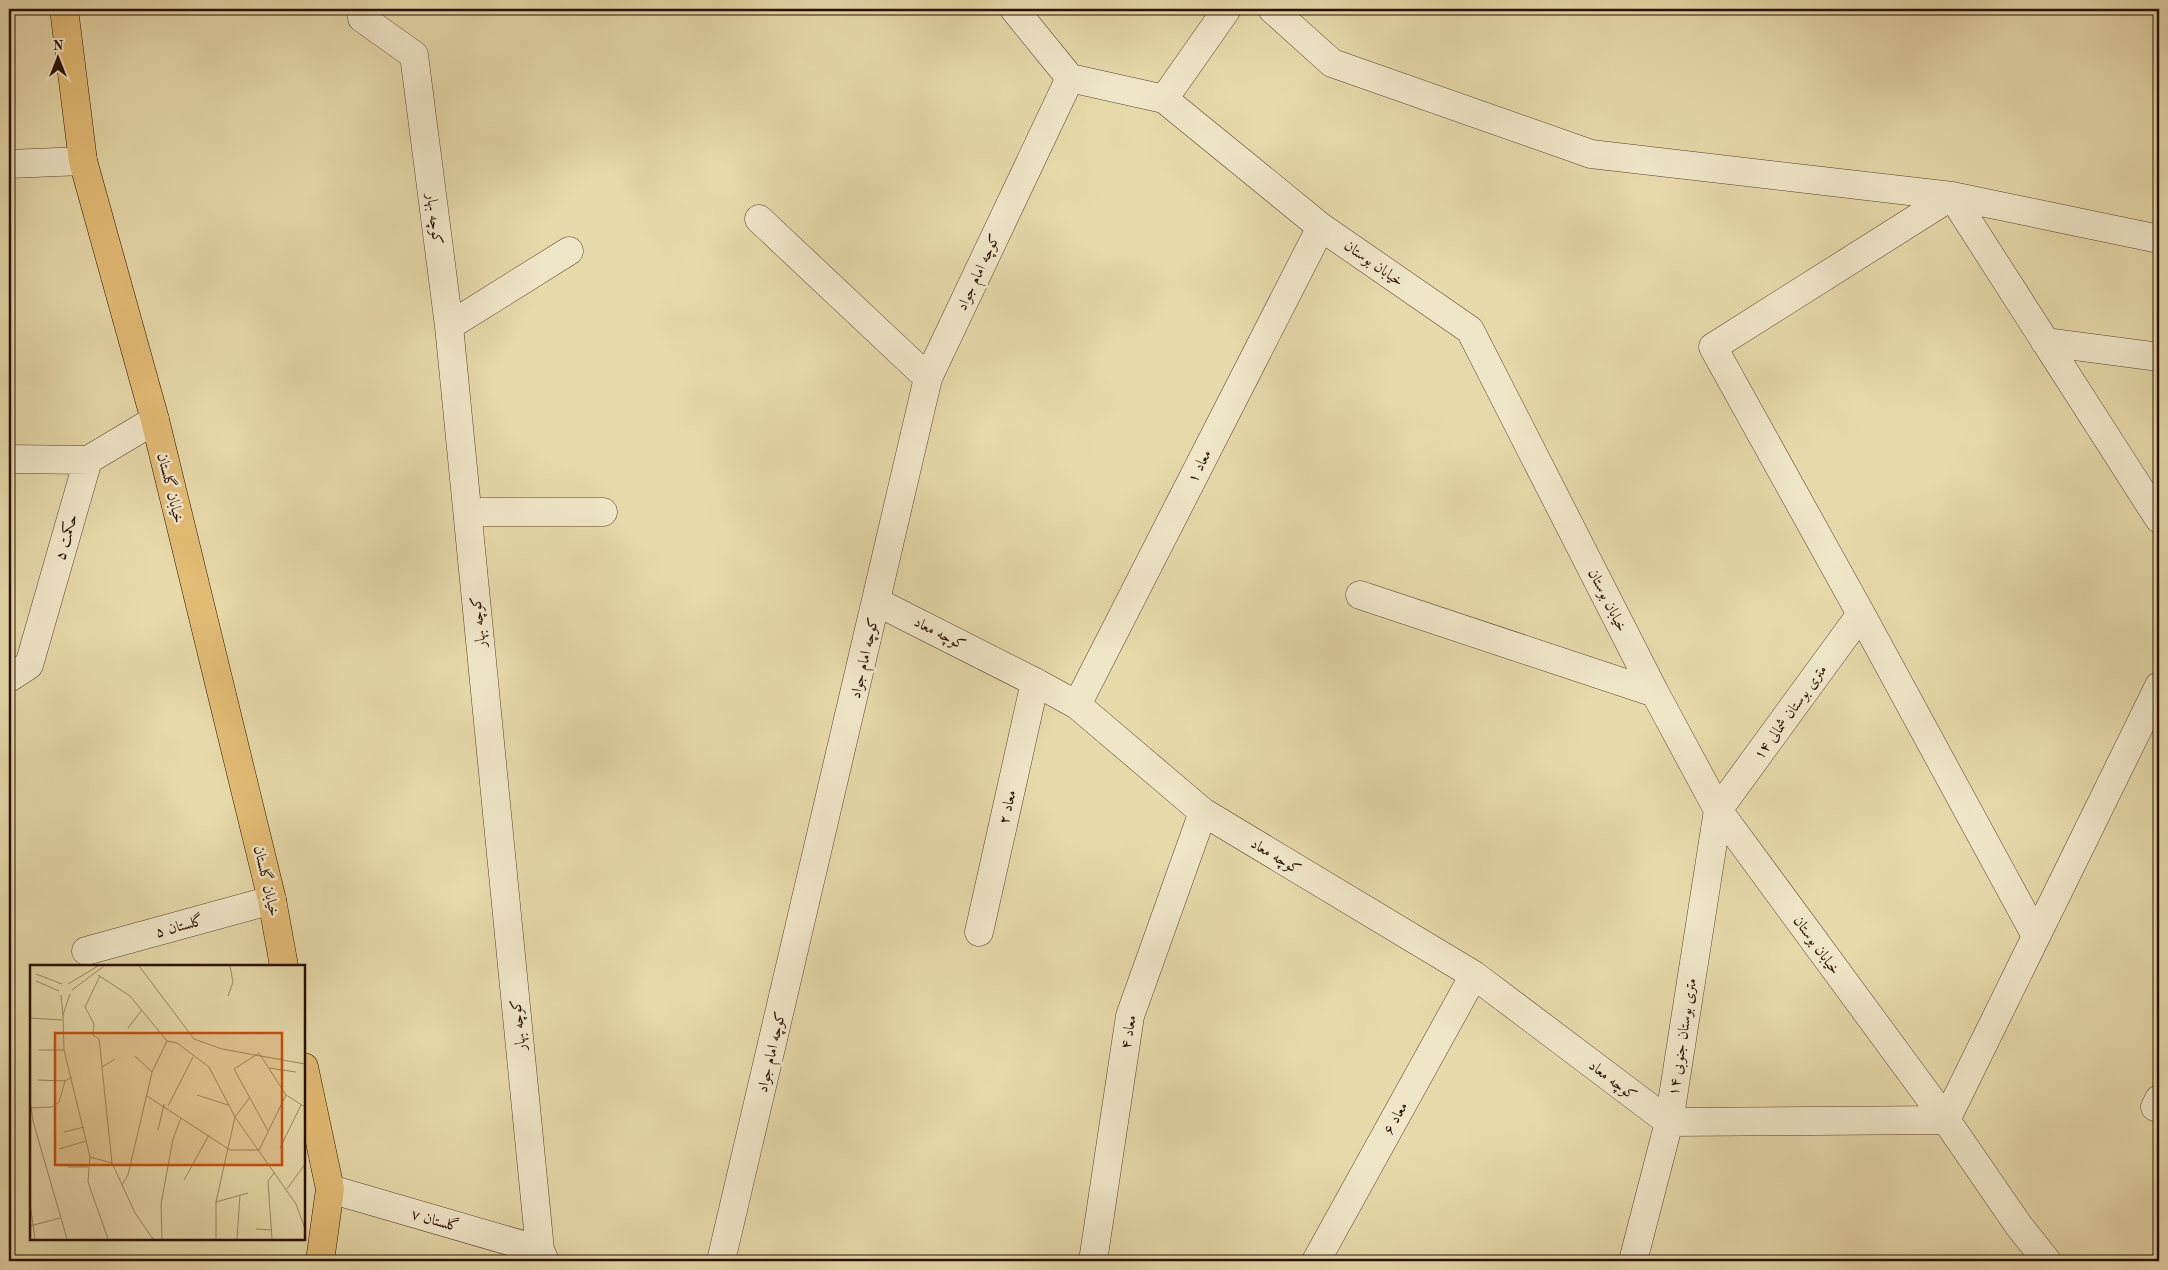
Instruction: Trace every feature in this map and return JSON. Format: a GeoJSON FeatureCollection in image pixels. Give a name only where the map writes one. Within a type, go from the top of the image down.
{"type":"FeatureCollection","features":[{"type":"Feature","properties":{"kind":"main road","name":"خیابان گلستان"},"geometry":{"type":"LineString","coordinates":[[64,9],[83,161],[155,420],[272,900],[284,965]]}},
{"type":"Feature","properties":{"kind":"main road"},"geometry":{"type":"LineString","coordinates":[[305,1072],[330,1189],[320,1261]]}},
{"type":"Feature","properties":{"kind":"street","name":"کوچه بهار"},"geometry":{"type":"LineString","coordinates":[[362,9],[362,18],[414,55],[448,326],[468,512],[543,1256]]}},
{"type":"Feature","properties":{"kind":"street"},"geometry":{"type":"LineString","coordinates":[[1014,9],[1070,78],[1164,99],[1227,9]]}},
{"type":"Feature","properties":{"kind":"street"},"geometry":{"type":"LineString","coordinates":[[1272,9],[1332,63],[1591,154],[1952,196],[2159,239]]}},
{"type":"Feature","properties":{"kind":"street","name":"کوچه امام جواد"},"geometry":{"type":"LineString","coordinates":[[722,1261],[928,378],[1070,78]]}},
{"type":"Feature","properties":{"kind":"street","name":"خیابان بوستان"},"geometry":{"type":"LineString","coordinates":[[1164,99],[1322,227],[1470,330],[1718,810],[1946,1120],[2019,1226],[2047,1261]]}},
{"type":"Feature","properties":{"kind":"street"},"geometry":{"type":"LineString","coordinates":[[9,164],[83,161]]}},
{"type":"Feature","properties":{"kind":"street"},"geometry":{"type":"LineString","coordinates":[[1952,196],[2159,519]]}},
{"type":"Feature","properties":{"kind":"street"},"geometry":{"type":"LineString","coordinates":[[1952,196],[1713,347],[1862,614],[2036,936]]}},
{"type":"Feature","properties":{"kind":"street"},"geometry":{"type":"LineString","coordinates":[[759,219],[928,378]]}},
{"type":"Feature","properties":{"kind":"street","name":"معاد ۱"},"geometry":{"type":"LineString","coordinates":[[1077,705],[1322,227]]}},
{"type":"Feature","properties":{"kind":"street"},"geometry":{"type":"LineString","coordinates":[[448,326],[569,251]]}},
{"type":"Feature","properties":{"kind":"street"},"geometry":{"type":"LineString","coordinates":[[2045,342],[2159,357]]}},
{"type":"Feature","properties":{"kind":"street"},"geometry":{"type":"LineString","coordinates":[[9,459],[88,460],[155,420]]}},
{"type":"Feature","properties":{"kind":"street","name":"حکمت ۵"},"geometry":{"type":"LineString","coordinates":[[9,678],[29,665],[88,460]]}},
{"type":"Feature","properties":{"kind":"street"},"geometry":{"type":"LineString","coordinates":[[468,512],[603,512]]}},
{"type":"Feature","properties":{"kind":"street"},"geometry":{"type":"LineString","coordinates":[[1360,595],[1656,693]]}},
{"type":"Feature","properties":{"kind":"street","name":"کوچه معاد"},"geometry":{"type":"LineString","coordinates":[[877,602],[1077,705],[1203,812],[1474,975],[1669,1122]]}},
{"type":"Feature","properties":{"kind":"street","name":"۱۴ متری بوستان شمالی"},"geometry":{"type":"LineString","coordinates":[[1718,810],[1862,614]]}},
{"type":"Feature","properties":{"kind":"street","name":"معاد ۲"},"geometry":{"type":"LineString","coordinates":[[980,932],[1035,682]]}},
{"type":"Feature","properties":{"kind":"street"},"geometry":{"type":"LineString","coordinates":[[1669,1122],[1946,1120],[2159,686]]}},
{"type":"Feature","properties":{"kind":"street","name":"۱۴ متری بوستان جنوبی"},"geometry":{"type":"LineString","coordinates":[[1633,1261],[1669,1122],[1718,810]]}},
{"type":"Feature","properties":{"kind":"street","name":"معاد ۴"},"geometry":{"type":"LineString","coordinates":[[1093,1261],[1130,1016],[1203,812]]}},
{"type":"Feature","properties":{"kind":"street","name":"گلستان ۵"},"geometry":{"type":"LineString","coordinates":[[86,951],[272,900]]}},
{"type":"Feature","properties":{"kind":"street","name":"معاد ۶"},"geometry":{"type":"LineString","coordinates":[[1316,1261],[1474,975]]}},
{"type":"Feature","properties":{"kind":"street","name":"گلستان ۷"},"geometry":{"type":"LineString","coordinates":[[330,1189],[543,1256]]}}]}
